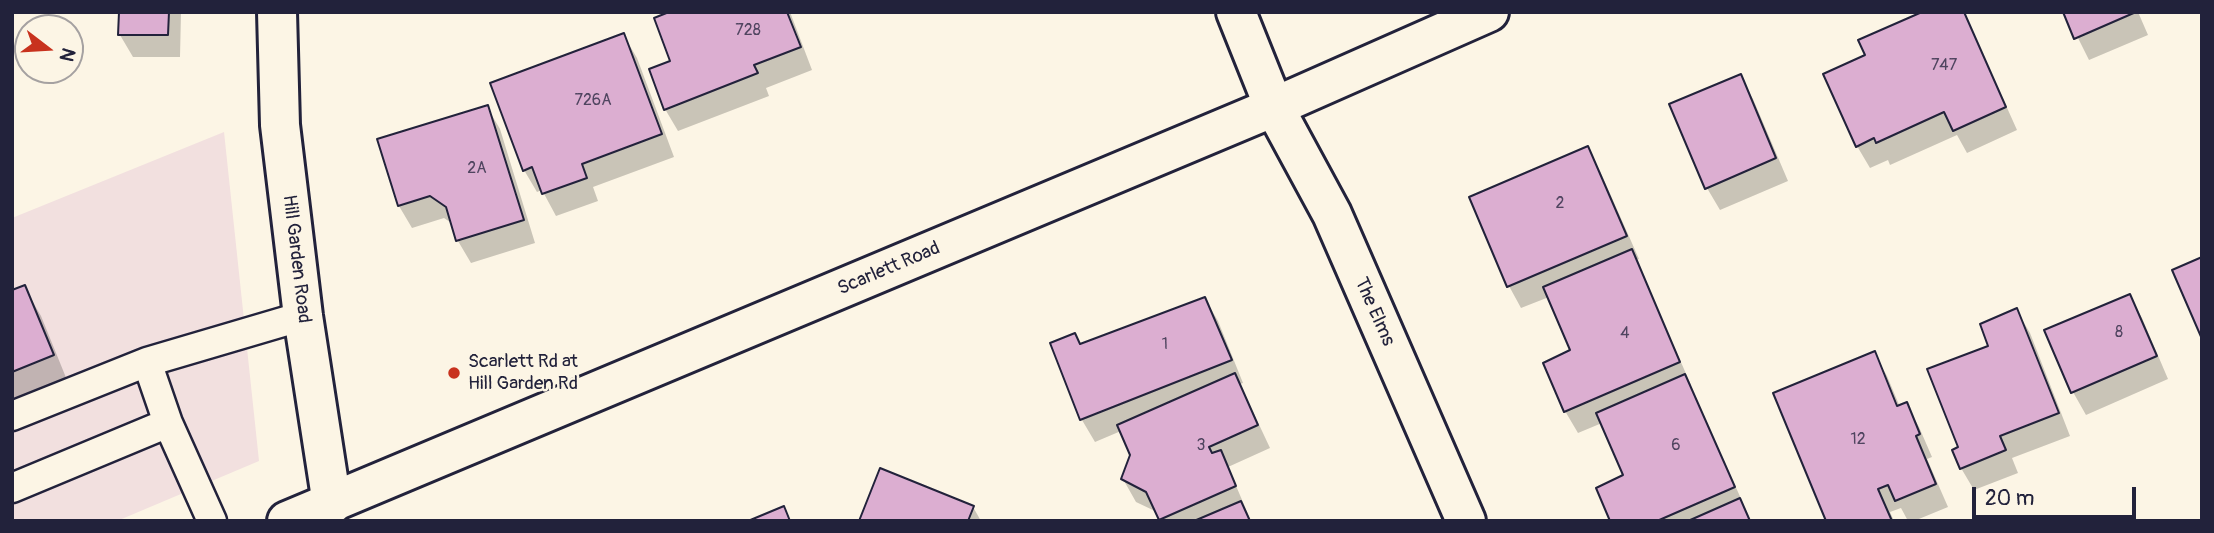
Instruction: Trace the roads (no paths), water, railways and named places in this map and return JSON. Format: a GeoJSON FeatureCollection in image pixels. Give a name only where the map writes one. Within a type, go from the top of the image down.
{"type":"FeatureCollection","features":[{"type":"Feature","properties":{"kind":"main road","name":"Hill Garden Road"},"geometry":{"type":"LineString","coordinates":[[277,12],[280,125],[303,316],[332,503]]}},
{"type":"Feature","properties":{"kind":"main road","name":"The Elms"},"geometry":{"type":"LineString","coordinates":[[1236,12],[1274,107],[1332,214],[1466,521]]}},
{"type":"Feature","properties":{"kind":"main road","name":"Scarlett Road"},"geometry":{"type":"LineString","coordinates":[[287,521],[1274,107],[1489,12]]}},
{"type":"Feature","properties":{"kind":"lane"},"geometry":{"type":"LineString","coordinates":[[12,416],[148,362],[303,316]]}},
{"type":"Feature","properties":{"kind":"lane"},"geometry":{"type":"LineString","coordinates":[[148,362],[168,424],[212,521]]}},
{"type":"Feature","properties":{"kind":"lane"},"geometry":{"type":"LineString","coordinates":[[12,488],[168,424]]}},
{"type":"Feature","properties":{"kind":"place","name":"Scarlett Rd at Hill Garden Rd"},"geometry":{"type":"Point","coordinates":[454,373]}}]}
